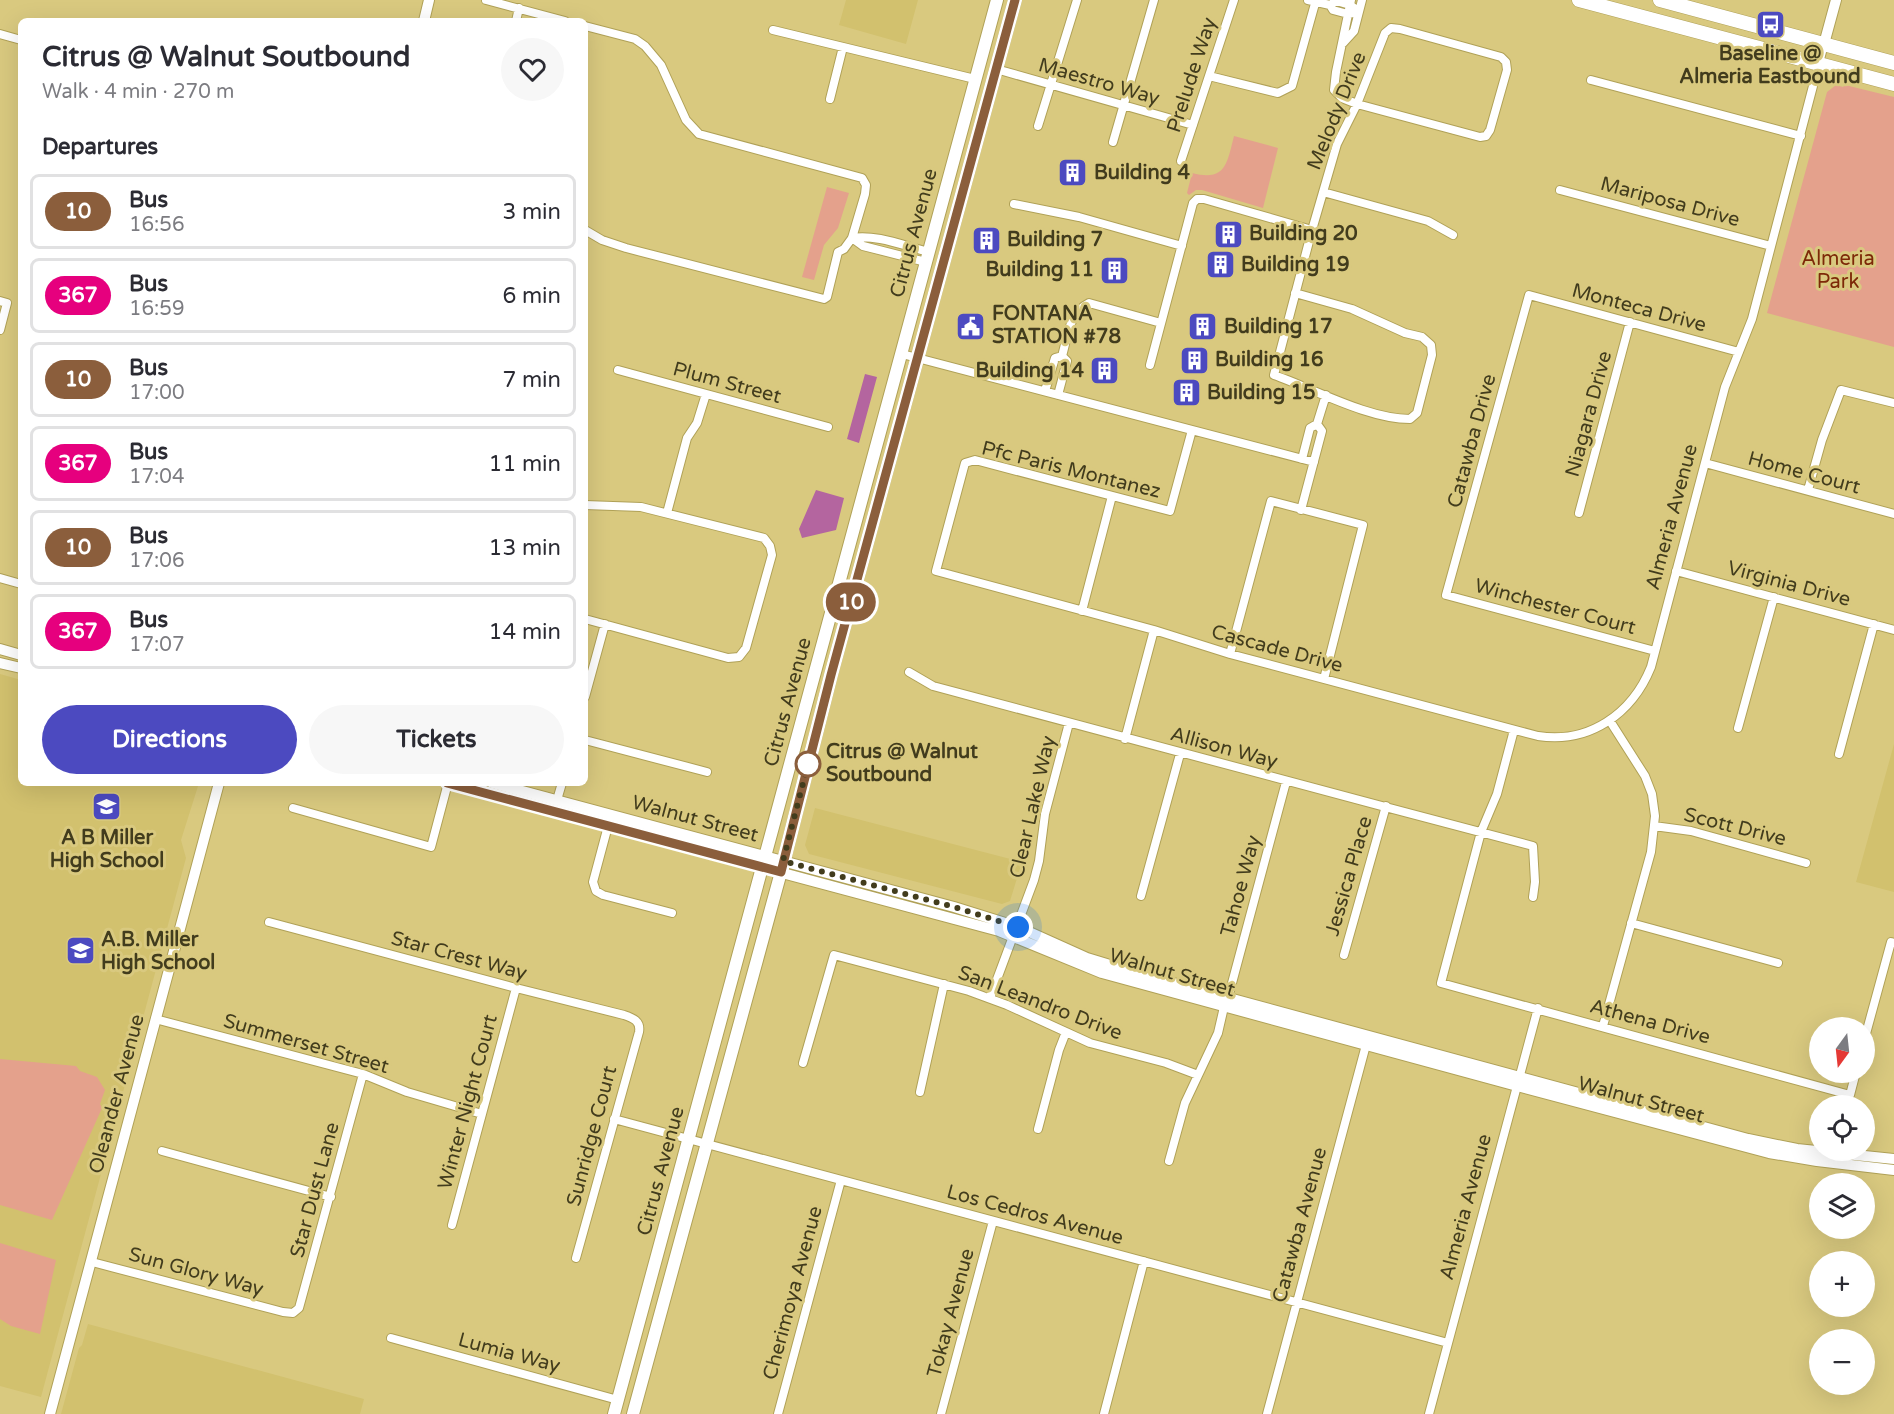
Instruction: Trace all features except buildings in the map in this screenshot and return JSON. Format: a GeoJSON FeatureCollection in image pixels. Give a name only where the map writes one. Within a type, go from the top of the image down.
{"type":"FeatureCollection","features":[{"type":"Feature","properties":{"kind":"main road","name":"Citrus Avenue"},"geometry":{"type":"LineString","coordinates":[[614,1414],[997,0]]}},
{"type":"Feature","properties":{"kind":"main road","name":"Citrus Avenue"},"geometry":{"type":"LineString","coordinates":[[633,1414],[782,866],[834,663],[1015,0]]}},
{"type":"Feature","properties":{"kind":"main road"},"geometry":{"type":"LineString","coordinates":[[1580,0],[1894,84]]}},
{"type":"Feature","properties":{"kind":"main road"},"geometry":{"type":"LineString","coordinates":[[1660,0],[1894,63]]}},
{"type":"Feature","properties":{"kind":"street"},"geometry":{"type":"LineString","coordinates":[[425,18],[429,0]]}},
{"type":"Feature","properties":{"kind":"street"},"geometry":{"type":"LineString","coordinates":[[486,0],[554,18]]}},
{"type":"Feature","properties":{"kind":"street"},"geometry":{"type":"LineString","coordinates":[[1038,126],[1077,0]]}},
{"type":"Feature","properties":{"kind":"street"},"geometry":{"type":"LineString","coordinates":[[1113,142],[1154,0]]}},
{"type":"Feature","properties":{"kind":"street","name":"Prelude Way"},"geometry":{"type":"LineString","coordinates":[[1181,161],[1234,0]]}},
{"type":"Feature","properties":{"kind":"street"},"geometry":{"type":"LineString","coordinates":[[1342,44],[1354,31],[1362,0]]}},
{"type":"Feature","properties":{"kind":"street","name":"Almeria Avenue"},"geometry":{"type":"LineString","coordinates":[[1610,721],[1627,706],[1642,687],[1655,651],[1725,387],[1752,319],[1836,0]]}},
{"type":"Feature","properties":{"kind":"street"},"geometry":{"type":"LineString","coordinates":[[1209,76],[1278,93],[1292,86],[1313,1],[1330,5],[1333,10],[1348,14],[1358,12]]}},
{"type":"Feature","properties":{"kind":"street"},"geometry":{"type":"LineString","coordinates":[[1330,5],[1336,1],[1350,2],[1358,12]]}},
{"type":"Feature","properties":{"kind":"street"},"geometry":{"type":"LineString","coordinates":[[1350,2],[1334,90],[1342,98],[1357,104]]}},
{"type":"Feature","properties":{"kind":"street"},"geometry":{"type":"LineString","coordinates":[[517,18],[519,8]]}},
{"type":"Feature","properties":{"kind":"street"},"geometry":{"type":"LineString","coordinates":[[588,27],[635,39],[645,46],[661,65],[686,120],[699,134],[862,178],[866,185],[852,238],[844,249],[838,252],[827,297],[824,299],[626,248],[602,240],[588,232]]}},
{"type":"Feature","properties":{"kind":"street","name":"Melody Drive"},"geometry":{"type":"LineString","coordinates":[[1326,395],[1274,375],[1337,144],[1357,104],[1385,33],[1391,28],[1400,29],[1501,57],[1506,62],[1507,70],[1490,130],[1486,136],[1480,137],[1357,104]]}},
{"type":"Feature","properties":{"kind":"street"},"geometry":{"type":"LineString","coordinates":[[773,30],[975,79]]}},
{"type":"Feature","properties":{"kind":"street"},"geometry":{"type":"LineString","coordinates":[[0,34],[18,39]]}},
{"type":"Feature","properties":{"kind":"street"},"geometry":{"type":"LineString","coordinates":[[830,99],[843,47]]}},
{"type":"Feature","properties":{"kind":"street","name":"Maestro Way"},"geometry":{"type":"LineString","coordinates":[[996,69],[1193,125]]}},
{"type":"Feature","properties":{"kind":"street"},"geometry":{"type":"LineString","coordinates":[[1591,80],[1801,136]]}},
{"type":"Feature","properties":{"kind":"street","name":"Mariposa Drive"},"geometry":{"type":"LineString","coordinates":[[1560,190],[1771,246]]}},
{"type":"Feature","properties":{"kind":"street"},"geometry":{"type":"LineString","coordinates":[[1323,192],[1428,221],[1453,235]]}},
{"type":"Feature","properties":{"kind":"street"},"geometry":{"type":"LineString","coordinates":[[1150,365],[1193,203],[1197,199],[1204,199],[1312,230]]}},
{"type":"Feature","properties":{"kind":"street"},"geometry":{"type":"LineString","coordinates":[[1014,204],[1078,217],[1182,246]]}},
{"type":"Feature","properties":{"kind":"street"},"geometry":{"type":"LineString","coordinates":[[852,238],[865,236],[875,238],[927,257]]}},
{"type":"Feature","properties":{"kind":"street"},"geometry":{"type":"LineString","coordinates":[[1295,293],[1352,309],[1405,333],[1422,337],[1431,345],[1432,355],[1417,413],[1410,419],[1399,419],[1359,408],[1326,395],[1317,424],[1310,428],[1302,459]]}},
{"type":"Feature","properties":{"kind":"street","name":"Monteca Drive"},"geometry":{"type":"LineString","coordinates":[[1529,295],[1739,352]]}},
{"type":"Feature","properties":{"kind":"street","name":"Catawba Drive"},"geometry":{"type":"LineString","coordinates":[[1446,595],[1529,295]]}},
{"type":"Feature","properties":{"kind":"street"},"geometry":{"type":"LineString","coordinates":[[0,330],[3,302]]}},
{"type":"Feature","properties":{"kind":"street"},"geometry":{"type":"LineString","coordinates":[[1045,392],[1055,358],[1063,353],[1073,318],[1078,309],[1089,303],[1161,323]]}},
{"type":"Feature","properties":{"kind":"street","name":"Niagara Drive"},"geometry":{"type":"LineString","coordinates":[[1579,513],[1630,322]]}},
{"type":"Feature","properties":{"kind":"street"},"geometry":{"type":"LineString","coordinates":[[1058,395],[1067,361],[1063,353]]}},
{"type":"Feature","properties":{"kind":"street"},"geometry":{"type":"LineString","coordinates":[[902,354],[1314,462]]}},
{"type":"Feature","properties":{"kind":"street","name":"Plum Street"},"geometry":{"type":"LineString","coordinates":[[618,370],[828,427]]}},
{"type":"Feature","properties":{"kind":"street"},"geometry":{"type":"LineString","coordinates":[[1808,490],[1822,440],[1841,390],[1894,404]]}},
{"type":"Feature","properties":{"kind":"street"},"geometry":{"type":"LineString","coordinates":[[667,513],[687,438],[697,423],[706,394]]}},
{"type":"Feature","properties":{"kind":"street"},"geometry":{"type":"LineString","coordinates":[[1301,510],[1322,431],[1317,424]]}},
{"type":"Feature","properties":{"kind":"street","name":"Pfc Paris Montanez"},"geometry":{"type":"LineString","coordinates":[[936,572],[965,463],[975,460],[1170,511],[1192,430]]}},
{"type":"Feature","properties":{"kind":"street","name":"Home Court"},"geometry":{"type":"LineString","coordinates":[[1705,463],[1894,514]]}},
{"type":"Feature","properties":{"kind":"street"},"geometry":{"type":"LineString","coordinates":[[1082,611],[1112,496]]}},
{"type":"Feature","properties":{"kind":"street"},"geometry":{"type":"LineString","coordinates":[[1230,654],[1271,501],[1363,525],[1324,679]]}},
{"type":"Feature","properties":{"kind":"street"},"geometry":{"type":"LineString","coordinates":[[588,505],[640,507],[764,537],[770,546],[772,555],[746,648],[739,657],[728,658],[588,620]]}},
{"type":"Feature","properties":{"kind":"street","name":"Virginia Drive"},"geometry":{"type":"LineString","coordinates":[[1676,570],[1894,630]]}},
{"type":"Feature","properties":{"kind":"street","name":"Cascade Drive"},"geometry":{"type":"LineString","coordinates":[[936,572],[1154,630],[1230,654],[1538,736],[1562,738],[1589,732],[1610,721]]}},
{"type":"Feature","properties":{"kind":"street"},"geometry":{"type":"LineString","coordinates":[[0,578],[18,583]]}},
{"type":"Feature","properties":{"kind":"street","name":"Winchester Court"},"geometry":{"type":"LineString","coordinates":[[1446,595],[1655,651]]}},
{"type":"Feature","properties":{"kind":"street"},"geometry":{"type":"LineString","coordinates":[[1738,728],[1774,597]]}},
{"type":"Feature","properties":{"kind":"street"},"geometry":{"type":"LineString","coordinates":[[588,686],[605,624]]}},
{"type":"Feature","properties":{"kind":"street"},"geometry":{"type":"LineString","coordinates":[[1839,754],[1874,624]]}},
{"type":"Feature","properties":{"kind":"street"},"geometry":{"type":"LineString","coordinates":[[1125,739],[1154,630]]}},
{"type":"Feature","properties":{"kind":"street"},"geometry":{"type":"LineString","coordinates":[[0,649],[18,654]]}},
{"type":"Feature","properties":{"kind":"street"},"geometry":{"type":"LineString","coordinates":[[0,663],[18,667]]}},
{"type":"Feature","properties":{"kind":"street","name":"Allison Way"},"geometry":{"type":"LineString","coordinates":[[909,672],[933,686],[1180,754],[1533,846],[1535,882],[1533,897]]}},
{"type":"Feature","properties":{"kind":"street"},"geometry":{"type":"LineString","coordinates":[[1604,1026],[1651,852],[1654,826],[1652,794],[1645,776],[1610,721]]}},
{"type":"Feature","properties":{"kind":"street","name":"Clear Lake Way"},"geometry":{"type":"LineString","coordinates":[[990,998],[1037,871],[1045,814],[1069,723]]}},
{"type":"Feature","properties":{"kind":"street"},"geometry":{"type":"LineString","coordinates":[[1481,832],[1497,794],[1514,730]]}},
{"type":"Feature","properties":{"kind":"street"},"geometry":{"type":"LineString","coordinates":[[588,741],[707,772]]}},
{"type":"Feature","properties":{"kind":"street"},"geometry":{"type":"LineString","coordinates":[[1141,896],[1180,754]]}},
{"type":"Feature","properties":{"kind":"street","name":"Tahoe Way"},"geometry":{"type":"LineString","coordinates":[[1169,1161],[1185,1103],[1218,1033],[1286,782]]}},
{"type":"Feature","properties":{"kind":"street","name":"Oleander Avenue"},"geometry":{"type":"LineString","coordinates":[[50,1414],[218,786]]}},
{"type":"Feature","properties":{"kind":"street"},"geometry":{"type":"LineString","coordinates":[[293,808],[431,847],[447,786]]}},
{"type":"Feature","properties":{"kind":"street","name":"Walnut Street"},"geometry":{"type":"LineString","coordinates":[[459,786],[608,826],[782,866],[1016,931],[1107,965],[1366,1045],[1774,1145],[1894,1159]]}},
{"type":"Feature","properties":{"kind":"street","name":"Walnut Street"},"geometry":{"type":"LineString","coordinates":[[503,786],[764,862]]}},
{"type":"Feature","properties":{"kind":"street"},"geometry":{"type":"LineString","coordinates":[[557,800],[560,786]]}},
{"type":"Feature","properties":{"kind":"street","name":"Jessica Place"},"geometry":{"type":"LineString","coordinates":[[1344,956],[1386,806]]}},
{"type":"Feature","properties":{"kind":"street"},"geometry":{"type":"LineString","coordinates":[[608,826],[593,882],[596,891],[603,895],[672,913]]}},
{"type":"Feature","properties":{"kind":"street","name":"Scott Drive"},"geometry":{"type":"LineString","coordinates":[[1654,826],[1691,831],[1806,862]]}},
{"type":"Feature","properties":{"kind":"street","name":"Athena Drive"},"geometry":{"type":"LineString","coordinates":[[1481,832],[1441,983],[1850,1095],[1853,1083]]}},
{"type":"Feature","properties":{"kind":"street","name":"Star Crest Way"},"geometry":{"type":"LineString","coordinates":[[269,922],[624,1015],[636,1020],[638,1024]]}},
{"type":"Feature","properties":{"kind":"street"},"geometry":{"type":"LineString","coordinates":[[1631,923],[1778,963]]}},
{"type":"Feature","properties":{"kind":"street"},"geometry":{"type":"LineString","coordinates":[[1871,1017],[1893,943]]}},
{"type":"Feature","properties":{"kind":"street","name":"San Leandro Drive"},"geometry":{"type":"LineString","coordinates":[[803,1063],[834,955],[990,998],[1090,1043],[1166,1063],[1197,1075]]}},
{"type":"Feature","properties":{"kind":"street"},"geometry":{"type":"LineString","coordinates":[[920,1092],[944,984]]}},
{"type":"Feature","properties":{"kind":"street","name":"Winter Night Court"},"geometry":{"type":"LineString","coordinates":[[452,1225],[516,988]]}},
{"type":"Feature","properties":{"kind":"street","name":"Walnut Street"},"geometry":{"type":"LineString","coordinates":[[1226,1002],[1519,1081],[1769,1153],[1894,1170]]}},
{"type":"Feature","properties":{"kind":"street","name":"Almeria Avenue"},"geometry":{"type":"LineString","coordinates":[[1429,1414],[1538,1008]]}},
{"type":"Feature","properties":{"kind":"street","name":"Summerset Street"},"geometry":{"type":"LineString","coordinates":[[155,1019],[363,1074],[407,1092],[482,1113]]}},
{"type":"Feature","properties":{"kind":"street","name":"Sunridge Court"},"geometry":{"type":"LineString","coordinates":[[576,1258],[639,1032],[638,1024]]}},
{"type":"Feature","properties":{"kind":"street"},"geometry":{"type":"LineString","coordinates":[[1038,1128],[1066,1032]]}},
{"type":"Feature","properties":{"kind":"street","name":"Catawba Avenue"},"geometry":{"type":"LineString","coordinates":[[1266,1414],[1366,1045]]}},
{"type":"Feature","properties":{"kind":"street","name":"Star Dust Lane"},"geometry":{"type":"LineString","coordinates":[[293,1313],[299,1308],[363,1074]]}},
{"type":"Feature","properties":{"kind":"street","name":"Los Cedros Avenue"},"geometry":{"type":"LineString","coordinates":[[614,1119],[1449,1343]]}},
{"type":"Feature","properties":{"kind":"street"},"geometry":{"type":"LineString","coordinates":[[162,1150],[331,1197]]}},
{"type":"Feature","properties":{"kind":"street","name":"Cherimoya Avenue"},"geometry":{"type":"LineString","coordinates":[[778,1414],[841,1180]]}},
{"type":"Feature","properties":{"kind":"street","name":"Tokay Avenue"},"geometry":{"type":"LineString","coordinates":[[941,1414],[993,1221]]}},
{"type":"Feature","properties":{"kind":"street"},"geometry":{"type":"LineString","coordinates":[[1104,1414],[1144,1261]]}},
{"type":"Feature","properties":{"kind":"street","name":"Sun Glory Way"},"geometry":{"type":"LineString","coordinates":[[92,1262],[293,1313]]}},
{"type":"Feature","properties":{"kind":"street","name":"Lumia Way"},"geometry":{"type":"LineString","coordinates":[[391,1338],[618,1400]]}},
{"type":"Feature","properties":{"kind":"shaded area"},"geometry":{"type":"Polygon","coordinates":[[[846,0],[918,0],[906,44],[839,25],[846,0]]]}},
{"type":"Feature","properties":{"kind":"shaded area"},"geometry":{"type":"Polygon","coordinates":[[[865,374],[877,377],[859,443],[847,439],[865,374]]]}},
{"type":"Feature","properties":{"kind":"shaded area"},"geometry":{"type":"Polygon","coordinates":[[[816,490],[844,498],[836,530],[802,538],[799,529],[816,490]]]}},
{"type":"Feature","properties":{"kind":"shaded area","name":"A.B. Miller High School"},"geometry":{"type":"Polygon","coordinates":[[[0,674],[18,679],[18,786],[198,786],[181,840],[186,858],[41,1397],[0,1386],[0,674]]]}},
{"type":"Feature","properties":{"kind":"shaded area"},"geometry":{"type":"Polygon","coordinates":[[[1894,744],[1894,892],[1856,882],[1894,744]]]}},
{"type":"Feature","properties":{"kind":"shaded area"},"geometry":{"type":"Polygon","coordinates":[[[815,808],[1022,862],[1010,901],[1002,904],[809,854],[805,845],[815,808]]]}},
{"type":"Feature","properties":{"kind":"shaded area"},"geometry":{"type":"Polygon","coordinates":[[[88,1324],[364,1399],[360,1414],[61,1414],[88,1324]]]}},
{"type":"Feature","properties":{"kind":"green space","name":"Almeria Park"},"geometry":{"type":"Polygon","coordinates":[[[1836,85],[1843,87],[1845,85],[1894,97],[1894,347],[1767,313],[1827,92],[1836,85]]]}},
{"type":"Feature","properties":{"kind":"green space"},"geometry":{"type":"Polygon","coordinates":[[[1234,136],[1278,148],[1263,208],[1202,190],[1196,190],[1189,195],[1187,193],[1192,173],[1212,175],[1223,168],[1227,162],[1234,136]]]}},
{"type":"Feature","properties":{"kind":"green space"},"geometry":{"type":"Polygon","coordinates":[[[827,187],[849,193],[838,228],[824,245],[814,280],[802,277],[827,187]]]}},
{"type":"Feature","properties":{"kind":"green space"},"geometry":{"type":"Polygon","coordinates":[[[0,1059],[76,1066],[80,1071],[97,1077],[105,1090],[100,1104],[102,1108],[52,1220],[0,1205],[0,1059]]]}},
{"type":"Feature","properties":{"kind":"green space"},"geometry":{"type":"Polygon","coordinates":[[[0,1243],[56,1260],[40,1334],[11,1326],[0,1319],[0,1243]]]}},
{"type":"Feature","properties":{"kind":"bus line","name":"10"},"geometry":{"type":"LineString","coordinates":[[458,786],[781,872],[831,675],[1015,0]]}},
{"type":"Feature","properties":{"kind":"place","name":"Baseline @ Almeria Eastbound"},"geometry":{"type":"Point","coordinates":[1770,24]}},
{"type":"Feature","properties":{"kind":"place","name":"Building 4"},"geometry":{"type":"Point","coordinates":[1073,173]}},
{"type":"Feature","properties":{"kind":"place","name":"Building 20"},"geometry":{"type":"Point","coordinates":[1228,234]}},
{"type":"Feature","properties":{"kind":"place","name":"Building 7"},"geometry":{"type":"Point","coordinates":[986,240]}},
{"type":"Feature","properties":{"kind":"place","name":"Building 19"},"geometry":{"type":"Point","coordinates":[1220,265]}},
{"type":"Feature","properties":{"kind":"place","name":"Building 11"},"geometry":{"type":"Point","coordinates":[1115,270]}},
{"type":"Feature","properties":{"kind":"place","name":"FONTANA STATION #78"},"geometry":{"type":"Point","coordinates":[971,326]}},
{"type":"Feature","properties":{"kind":"place","name":"Building 17"},"geometry":{"type":"Point","coordinates":[1203,327]}},
{"type":"Feature","properties":{"kind":"place","name":"Building 16"},"geometry":{"type":"Point","coordinates":[1194,360]}},
{"type":"Feature","properties":{"kind":"place","name":"Building 14"},"geometry":{"type":"Point","coordinates":[1105,371]}},
{"type":"Feature","properties":{"kind":"place","name":"Building 15"},"geometry":{"type":"Point","coordinates":[1186,393]}},
{"type":"Feature","properties":{"kind":"place","name":"Citrus @ Walnut Soutbound"},"geometry":{"type":"Point","coordinates":[808,764]}},
{"type":"Feature","properties":{"kind":"place","name":"A B Miller High School"},"geometry":{"type":"Point","coordinates":[107,807]}},
{"type":"Feature","properties":{"kind":"place","name":"A.B. Miller High School"},"geometry":{"type":"Point","coordinates":[80,951]}},
{"type":"Feature","properties":{"kind":"route"},"geometry":{"type":"LineString","coordinates":[[808,764],[783,861],[954,907],[1018,927]]}}]}
